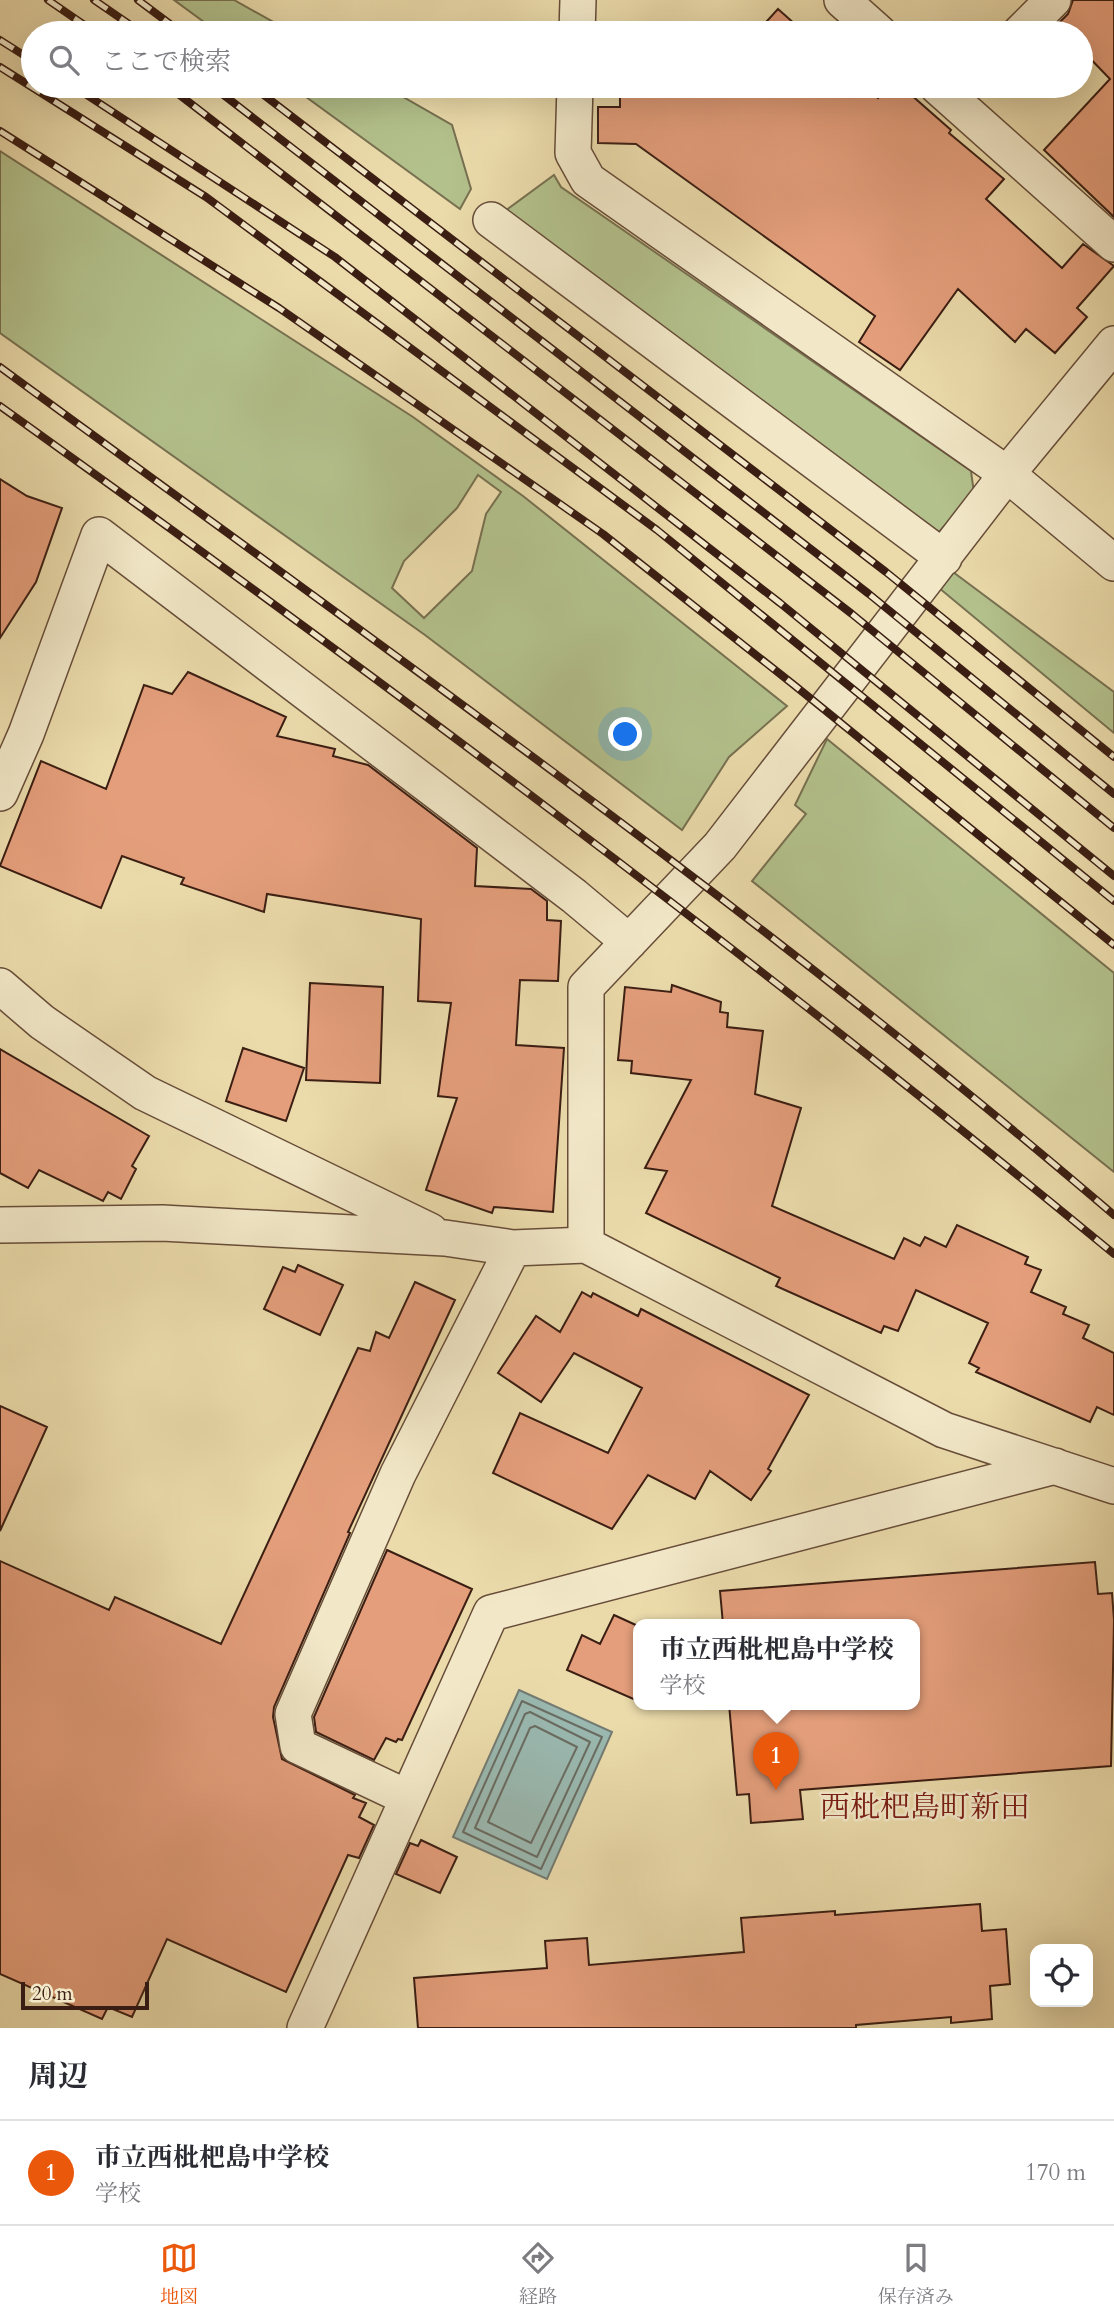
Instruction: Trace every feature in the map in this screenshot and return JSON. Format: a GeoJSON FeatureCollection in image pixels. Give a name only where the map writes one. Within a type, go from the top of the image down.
{"type":"FeatureCollection","features":[{"type":"Feature","properties":{"kind":"street"},"geometry":{"type":"LineString","coordinates":[[577,21],[578,0]]}},
{"type":"Feature","properties":{"kind":"street"},"geometry":{"type":"LineString","coordinates":[[842,0],[866,21]]}},
{"type":"Feature","properties":{"kind":"street"},"geometry":{"type":"LineString","coordinates":[[1032,21],[1053,0]]}},
{"type":"Feature","properties":{"kind":"street"},"geometry":{"type":"LineString","coordinates":[[575,98],[573,153],[588,180],[1007,474],[1114,563]]}},
{"type":"Feature","properties":{"kind":"street"},"geometry":{"type":"LineString","coordinates":[[960,98],[1114,244]]}},
{"type":"Feature","properties":{"kind":"street"},"geometry":{"type":"LineString","coordinates":[[491,220],[944,558]]}},
{"type":"Feature","properties":{"kind":"street"},"geometry":{"type":"LineString","coordinates":[[586,1245],[586,987],[720,846],[1007,474],[1114,344]]}},
{"type":"Feature","properties":{"kind":"street"},"geometry":{"type":"LineString","coordinates":[[0,793],[26,734],[99,535],[574,896],[629,942]]}},
{"type":"Feature","properties":{"kind":"street"},"geometry":{"type":"LineString","coordinates":[[0,986],[42,1022],[145,1093],[445,1238]]}},
{"type":"Feature","properties":{"kind":"street"},"geometry":{"type":"LineString","coordinates":[[0,1224],[162,1223],[445,1238],[513,1248],[586,1245],[944,1430],[1114,1486]]}},
{"type":"Feature","properties":{"kind":"street"},"geometry":{"type":"LineString","coordinates":[[408,1798],[298,1746],[293,1714],[398,1474],[513,1248]]}},
{"type":"Feature","properties":{"kind":"street"},"geometry":{"type":"LineString","coordinates":[[305,2028],[491,1613],[1055,1466]]}},
{"type":"Feature","properties":{"kind":"green space"},"geometry":{"type":"Polygon","coordinates":[[[174,0],[234,0],[272,21],[203,21],[174,0]]]}},
{"type":"Feature","properties":{"kind":"green space"},"geometry":{"type":"Polygon","coordinates":[[[307,98],[405,98],[452,125],[471,189],[460,209],[307,98]]]}},
{"type":"Feature","properties":{"kind":"green space"},"geometry":{"type":"Polygon","coordinates":[[[0,151],[413,417],[523,496],[787,706],[729,757],[682,830],[425,635],[0,333],[0,151]],[[478,475],[457,508],[404,561],[392,588],[424,618],[472,571],[486,514],[501,492],[478,475]]]}},
{"type":"Feature","properties":{"kind":"green space"},"geometry":{"type":"Polygon","coordinates":[[[554,175],[561,187],[971,471],[974,493],[939,532],[560,262],[505,211],[554,175]]]}},
{"type":"Feature","properties":{"kind":"green space"},"geometry":{"type":"Polygon","coordinates":[[[953,572],[1114,692],[1114,733],[939,588],[953,572]]]}},
{"type":"Feature","properties":{"kind":"green space"},"geometry":{"type":"Polygon","coordinates":[[[827,739],[1114,973],[1114,1172],[752,881],[806,814],[795,805],[827,739]]]}},
{"type":"Feature","properties":{"kind":"water"},"geometry":{"type":"Polygon","coordinates":[[[519,1690],[612,1732],[547,1879],[453,1837],[519,1690]]]}},
{"type":"Feature","properties":{"kind":"building"},"geometry":{"type":"Polygon","coordinates":[[[1073,0],[1114,0],[1114,217],[1044,150],[1110,79],[1093,61],[1093,21],[1061,21],[1068,14],[1073,0]]]}},
{"type":"Feature","properties":{"kind":"building"},"geometry":{"type":"Polygon","coordinates":[[[778,9],[792,21],[767,21],[778,9]]]}},
{"type":"Feature","properties":{"kind":"building"},"geometry":{"type":"Polygon","coordinates":[[[620,98],[915,98],[951,130],[949,133],[1004,179],[986,199],[1062,268],[1083,244],[1114,266],[1077,308],[1087,317],[1055,353],[1026,329],[1015,342],[958,289],[900,370],[859,342],[875,316],[636,144],[598,143],[598,107],[620,107],[620,98]]]}},
{"type":"Feature","properties":{"kind":"building"},"geometry":{"type":"Polygon","coordinates":[[[0,479],[27,496],[62,508],[36,582],[0,638],[0,479]]]}},
{"type":"Feature","properties":{"kind":"building"},"geometry":{"type":"Polygon","coordinates":[[[188,672],[286,717],[277,736],[335,749],[333,756],[368,765],[477,848],[475,886],[531,889],[547,901],[547,920],[561,921],[558,981],[520,980],[516,1045],[564,1048],[553,1212],[494,1207],[492,1213],[426,1190],[457,1098],[438,1096],[451,1003],[418,1001],[421,919],[267,894],[264,912],[181,884],[184,878],[122,856],[101,908],[0,866],[41,761],[106,789],[144,685],[172,694],[188,672]]]}},
{"type":"Feature","properties":{"kind":"building"},"geometry":{"type":"Polygon","coordinates":[[[310,983],[383,987],[380,1083],[306,1080],[310,983]]]}},
{"type":"Feature","properties":{"kind":"building"},"geometry":{"type":"Polygon","coordinates":[[[672,985],[721,1002],[720,1012],[728,1013],[727,1027],[763,1031],[755,1094],[801,1108],[772,1206],[894,1259],[904,1238],[920,1246],[925,1237],[946,1247],[957,1225],[1028,1257],[1025,1264],[1041,1270],[1031,1292],[1066,1307],[1063,1314],[1089,1325],[1083,1338],[1114,1353],[1114,1415],[1097,1407],[1090,1422],[976,1372],[979,1368],[969,1363],[988,1323],[916,1290],[898,1331],[884,1326],[881,1333],[776,1286],[780,1278],[646,1213],[667,1171],[645,1168],[691,1080],[631,1073],[632,1061],[618,1060],[625,987],[671,992],[672,985]]]}},
{"type":"Feature","properties":{"kind":"building"},"geometry":{"type":"Polygon","coordinates":[[[243,1048],[304,1068],[286,1121],[226,1101],[243,1048]]]}},
{"type":"Feature","properties":{"kind":"building"},"geometry":{"type":"Polygon","coordinates":[[[0,1049],[149,1136],[132,1166],[136,1169],[121,1199],[108,1192],[103,1201],[39,1170],[28,1188],[0,1173],[0,1049]]]}},
{"type":"Feature","properties":{"kind":"building"},"geometry":{"type":"Polygon","coordinates":[[[298,1265],[343,1285],[320,1335],[264,1309],[283,1267],[295,1272],[298,1265]]]}},
{"type":"Feature","properties":{"kind":"building"},"geometry":{"type":"Polygon","coordinates":[[[415,1282],[455,1300],[348,1532],[350,1533],[274,1707],[273,1717],[282,1759],[355,1795],[353,1798],[366,1803],[359,1817],[374,1825],[359,1858],[348,1855],[286,1992],[167,1939],[132,2017],[108,2007],[102,2019],[0,1974],[0,1561],[109,1610],[115,1597],[221,1644],[358,1348],[370,1351],[376,1332],[389,1338],[415,1282]]]}},
{"type":"Feature","properties":{"kind":"building"},"geometry":{"type":"Polygon","coordinates":[[[582,1292],[591,1297],[593,1293],[638,1316],[641,1309],[809,1395],[768,1469],[771,1471],[751,1500],[710,1471],[695,1499],[648,1475],[612,1529],[493,1473],[520,1413],[608,1453],[642,1388],[574,1353],[541,1402],[498,1373],[536,1316],[560,1332],[582,1292]]]}},
{"type":"Feature","properties":{"kind":"building"},"geometry":{"type":"Polygon","coordinates":[[[0,1406],[47,1427],[0,1531],[0,1406]]]}},
{"type":"Feature","properties":{"kind":"building"},"geometry":{"type":"Polygon","coordinates":[[[387,1550],[472,1589],[402,1740],[398,1739],[396,1742],[386,1738],[374,1760],[316,1732],[314,1717],[387,1550]]]}},
{"type":"Feature","properties":{"kind":"building"},"geometry":{"type":"Polygon","coordinates":[[[1095,1562],[1098,1594],[1112,1593],[1114,1620],[1111,1766],[800,1790],[803,1819],[751,1823],[749,1794],[737,1795],[730,1710],[920,1710],[920,1619],[723,1619],[720,1591],[1095,1562]]]}},
{"type":"Feature","properties":{"kind":"building"},"geometry":{"type":"Polygon","coordinates":[[[614,1615],[633,1624],[633,1699],[567,1670],[582,1635],[600,1644],[614,1615]]]}},
{"type":"Feature","properties":{"kind":"building"},"geometry":{"type":"Polygon","coordinates":[[[421,1840],[457,1857],[440,1893],[396,1874],[410,1843],[418,1846],[421,1840]]]}},
{"type":"Feature","properties":{"kind":"building"},"geometry":{"type":"Polygon","coordinates":[[[980,1904],[982,1931],[1006,1929],[1010,1984],[990,1986],[992,2019],[951,2023],[951,2017],[856,2025],[856,2028],[418,2028],[414,1978],[547,1968],[545,1941],[587,1938],[589,1965],[744,1952],[741,1918],[835,1911],[835,1915],[980,1904]]]}},
{"type":"Feature","properties":{"kind":"railway"},"geometry":{"type":"LineString","coordinates":[[48,0],[79,21]]}},
{"type":"Feature","properties":{"kind":"railway"},"geometry":{"type":"LineString","coordinates":[[94,0],[125,21]]}},
{"type":"Feature","properties":{"kind":"railway"},"geometry":{"type":"LineString","coordinates":[[138,0],[166,21]]}},
{"type":"Feature","properties":{"kind":"railway"},"geometry":{"type":"LineString","coordinates":[[0,40],[21,53]]}},
{"type":"Feature","properties":{"kind":"railway"},"geometry":{"type":"LineString","coordinates":[[0,67],[21,80]]}},
{"type":"Feature","properties":{"kind":"railway"},"geometry":{"type":"LineString","coordinates":[[49,98],[206,197],[657,530],[1114,901]]}},
{"type":"Feature","properties":{"kind":"railway"},"geometry":{"type":"LineString","coordinates":[[91,98],[335,257],[780,603],[1114,876]]}},
{"type":"Feature","properties":{"kind":"railway"},"geometry":{"type":"LineString","coordinates":[[184,98],[852,614],[1114,828]]}},
{"type":"Feature","properties":{"kind":"railway"},"geometry":{"type":"LineString","coordinates":[[228,98],[869,594],[1114,794]]}},
{"type":"Feature","properties":{"kind":"railway"},"geometry":{"type":"LineString","coordinates":[[268,98],[886,572],[1114,757]]}},
{"type":"Feature","properties":{"kind":"railway"},"geometry":{"type":"LineString","coordinates":[[0,131],[279,308],[603,534],[1114,945]]}},
{"type":"Feature","properties":{"kind":"railway"},"geometry":{"type":"LineString","coordinates":[[0,367],[424,676],[705,886],[980,1103],[1114,1215]]}},
{"type":"Feature","properties":{"kind":"railway"},"geometry":{"type":"LineString","coordinates":[[0,406],[284,611],[704,927],[842,1034],[1114,1254]]}},
{"type":"Feature","properties":{"kind":"place","name":"市立西枇杷島中学校"},"geometry":{"type":"Point","coordinates":[776,1790]}},
{"type":"Feature","properties":{"kind":"district","name":"西枇杷島町新田"},"geometry":{"type":"Point","coordinates":[925,1807]}}]}
